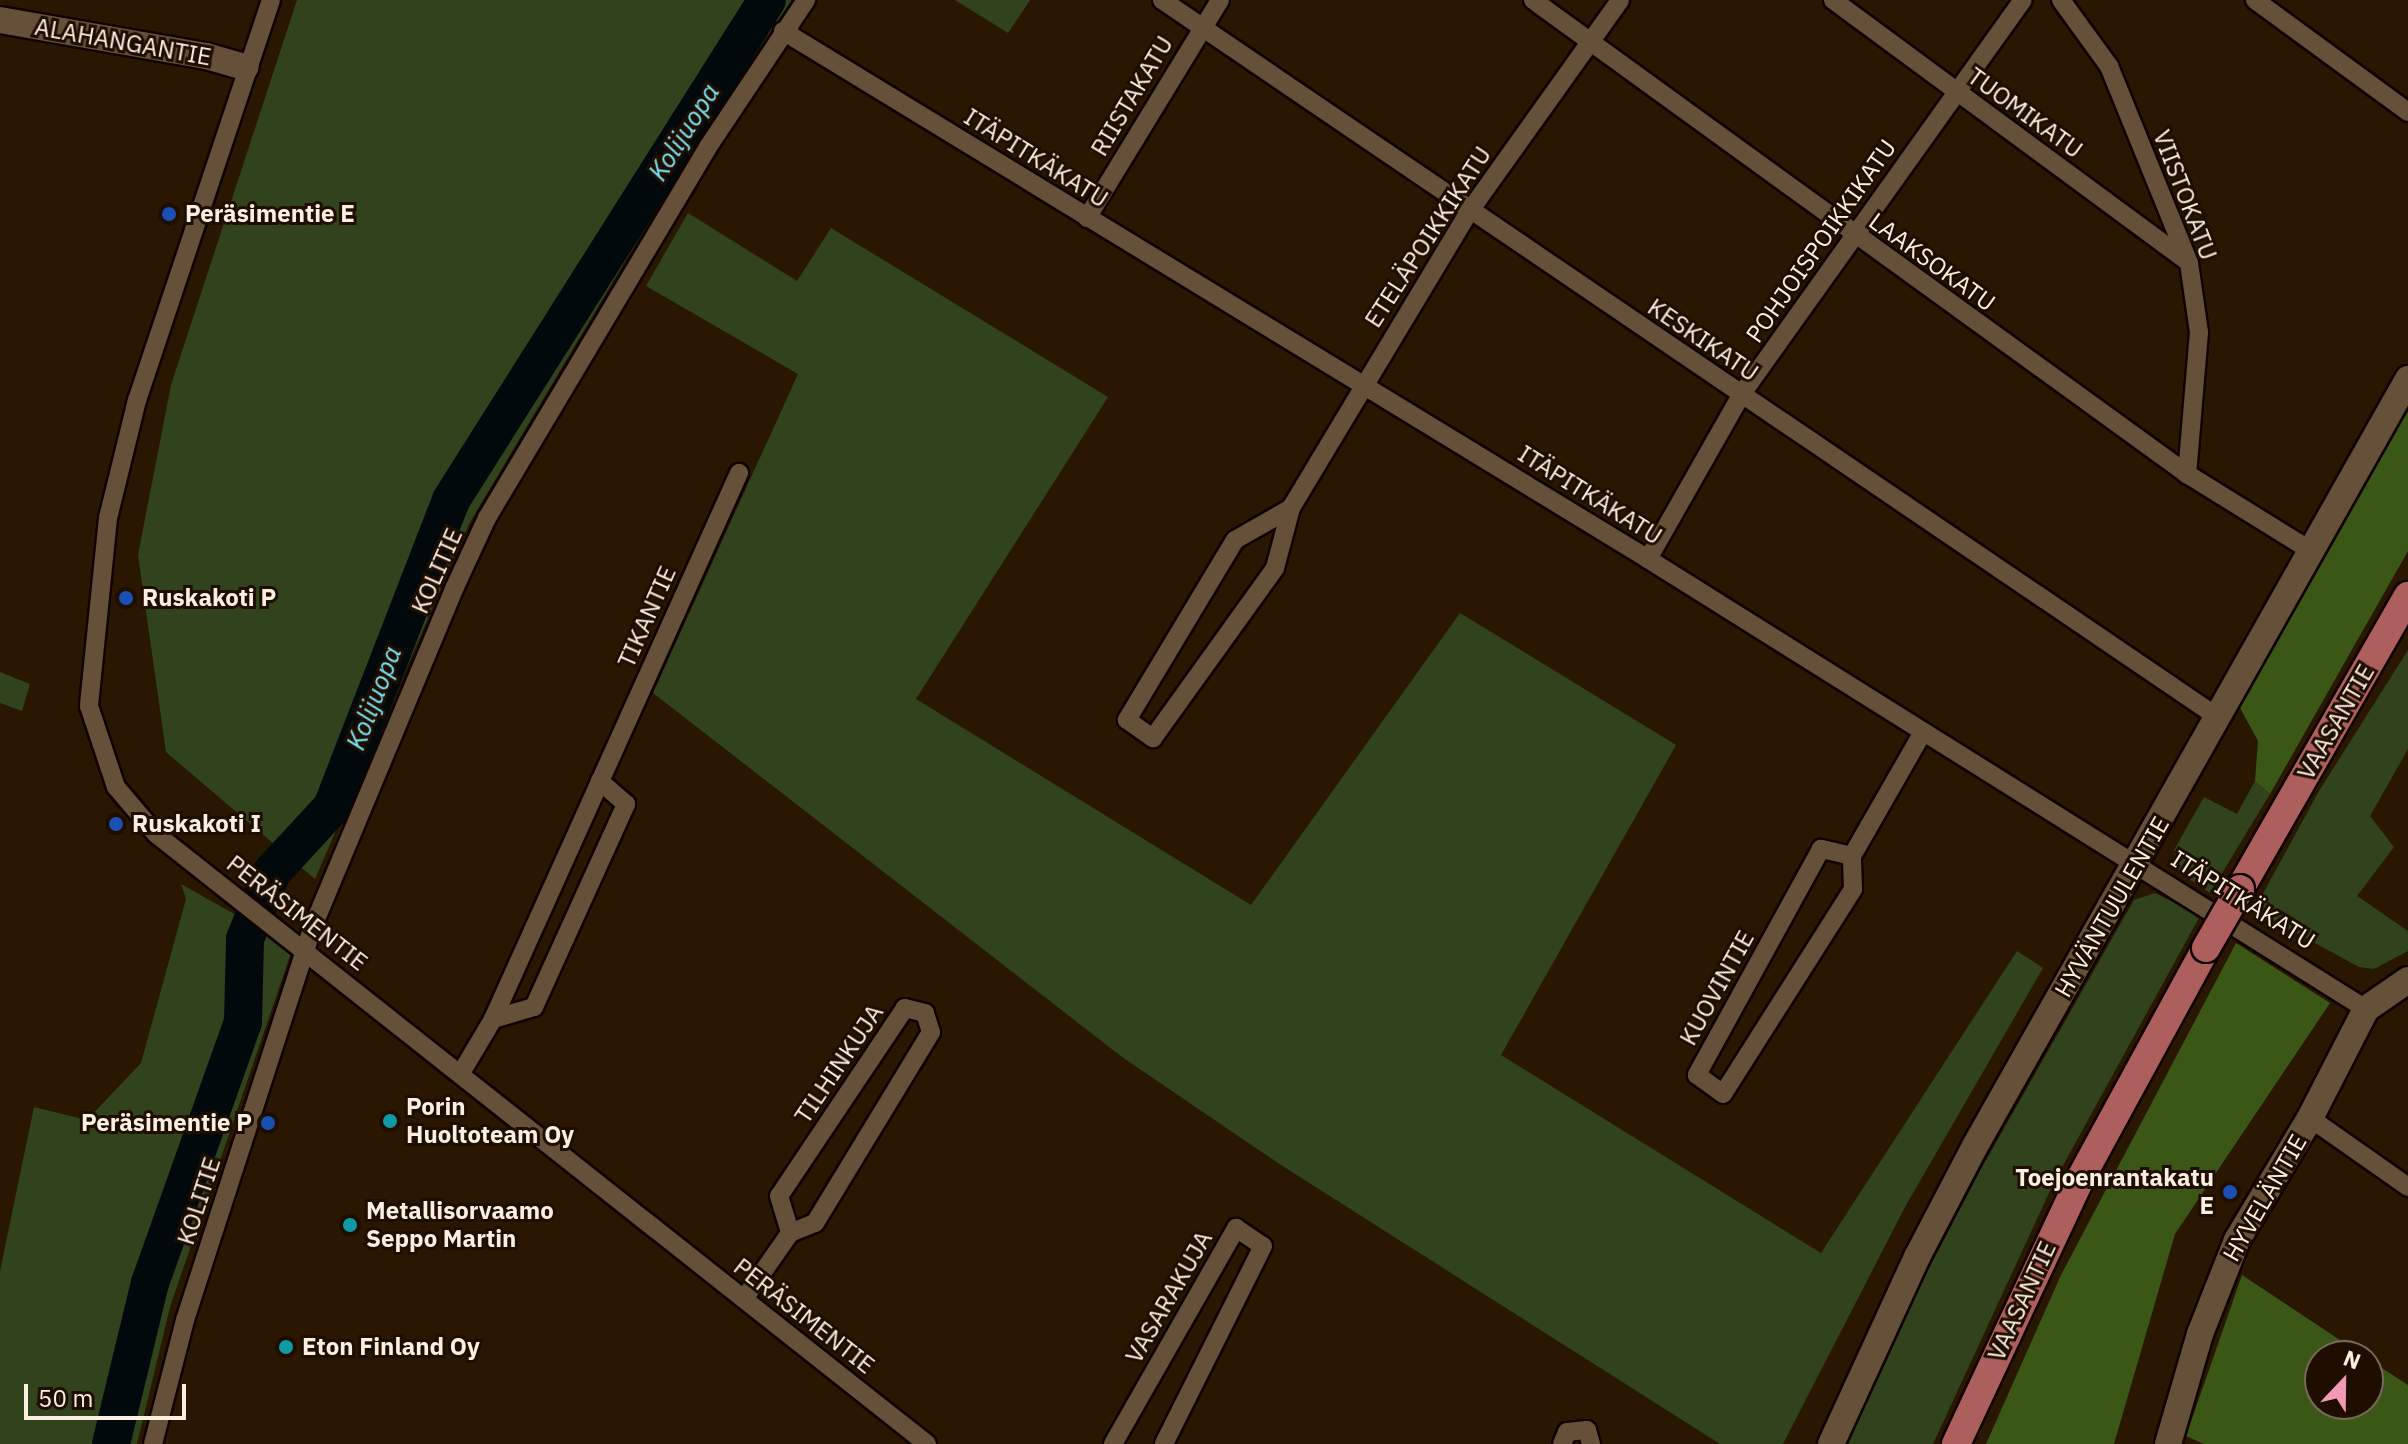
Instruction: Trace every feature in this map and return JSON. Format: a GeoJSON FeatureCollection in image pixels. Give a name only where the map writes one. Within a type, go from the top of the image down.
{"type":"FeatureCollection","features":[{"type":"Feature","properties":{"kind":"main road","name":"VAASANTIE"},"geometry":{"type":"LineString","coordinates":[[1956,1444],[2071,1198],[2206,948],[2408,596]]}},
{"type":"Feature","properties":{"kind":"street","name":"PERÄSIMENTIE"},"geometry":{"type":"LineString","coordinates":[[271,0],[245,67],[137,400],[111,503],[91,653],[89,706],[116,787],[156,834],[308,950],[927,1444]]}},
{"type":"Feature","properties":{"kind":"street","name":"KOLITIE"},"geometry":{"type":"LineString","coordinates":[[153,1444],[185,1320],[326,895],[487,518],[783,31],[806,0]]}},
{"type":"Feature","properties":{"kind":"street","name":"KESKIKATU"},"geometry":{"type":"LineString","coordinates":[[1162,0],[1469,212],[2219,718]]}},
{"type":"Feature","properties":{"kind":"street","name":"RIISTAKATU"},"geometry":{"type":"LineString","coordinates":[[1087,218],[1220,0]]}},
{"type":"Feature","properties":{"kind":"street","name":"LAAKSOKATU"},"geometry":{"type":"LineString","coordinates":[[1533,0],[1853,236],[2187,474],[2311,551]]}},
{"type":"Feature","properties":{"kind":"street","name":"ETELÄPOIKKIKATU"},"geometry":{"type":"LineString","coordinates":[[1291,508],[1235,540],[1127,720],[1153,738],[1275,568],[1291,508],[1469,212],[1620,0]]}},
{"type":"Feature","properties":{"kind":"street","name":"TUOMIKATU"},"geometry":{"type":"LineString","coordinates":[[1833,0],[2189,263]]}},
{"type":"Feature","properties":{"kind":"street","name":"POHJOISPOIKKIKATU"},"geometry":{"type":"LineString","coordinates":[[1648,559],[1741,395],[2023,0]]}},
{"type":"Feature","properties":{"kind":"street","name":"VIISTOKATU"},"geometry":{"type":"LineString","coordinates":[[2061,0],[2109,66],[2189,263],[2199,332],[2187,474]]}},
{"type":"Feature","properties":{"kind":"street"},"geometry":{"type":"LineString","coordinates":[[2255,0],[2408,112]]}},
{"type":"Feature","properties":{"kind":"street","name":"ALAHANGANTIE"},"geometry":{"type":"LineString","coordinates":[[0,20],[245,67]]}},
{"type":"Feature","properties":{"kind":"street","name":"ITÄPITKÄKATU"},"geometry":{"type":"LineString","coordinates":[[783,31],[1648,559],[2137,862],[2366,1009]]}},
{"type":"Feature","properties":{"kind":"street","name":"HYVÄNTUULENTIE"},"geometry":{"type":"LineString","coordinates":[[1831,1444],[1917,1257],[1975,1146],[2408,379]]}},
{"type":"Feature","properties":{"kind":"street","name":"TIKANTIE"},"geometry":{"type":"LineString","coordinates":[[461,1073],[493,1019],[739,473]]}},
{"type":"Feature","properties":{"kind":"street","name":"KUOVINTIE"},"geometry":{"type":"LineString","coordinates":[[1852,856],[1821,849],[1704,1061],[1697,1075],[1723,1094],[1853,889],[1852,856],[1923,732]]}},
{"type":"Feature","properties":{"kind":"street"},"geometry":{"type":"LineString","coordinates":[[493,1019],[534,1007],[626,804],[600,781]]}},
{"type":"Feature","properties":{"kind":"street","name":"HYVELÄNTIE"},"geometry":{"type":"LineString","coordinates":[[2168,1444],[2222,1273],[2310,1118],[2366,1009],[2408,980]]}},
{"type":"Feature","properties":{"kind":"street","name":"TILHINKUJA"},"geometry":{"type":"LineString","coordinates":[[744,1299],[790,1233],[815,1223],[931,1032],[925,1013],[905,1008],[779,1196],[790,1233]]}},
{"type":"Feature","properties":{"kind":"street"},"geometry":{"type":"LineString","coordinates":[[2310,1118],[2408,1187]]}},
{"type":"Feature","properties":{"kind":"street","name":"VASARAKUJA"},"geometry":{"type":"LineString","coordinates":[[1113,1444],[1236,1228],[1263,1246],[1164,1444]]}},
{"type":"Feature","properties":{"kind":"street"},"geometry":{"type":"LineString","coordinates":[[1562,1444],[1567,1432],[1587,1430],[1591,1444]]}},
{"type":"Feature","properties":{"kind":"green space"},"geometry":{"type":"Polygon","coordinates":[[[297,0],[792,0],[700,135],[469,524],[315,879],[166,752],[138,555],[171,385],[297,0]]]}},
{"type":"Feature","properties":{"kind":"green space"},"geometry":{"type":"Polygon","coordinates":[[[955,0],[1030,0],[1008,33],[955,0]]]}},
{"type":"Feature","properties":{"kind":"green space"},"geometry":{"type":"Polygon","coordinates":[[[688,213],[797,281],[831,228],[1108,397],[916,699],[1251,905],[1460,613],[1676,745],[1501,1055],[1821,1253],[2017,951],[2043,968],[1905,1207],[1783,1444],[1720,1444],[1278,1163],[1122,1057],[653,693],[798,374],[646,286],[688,213]]]}},
{"type":"Feature","properties":{"kind":"green space"},"geometry":{"type":"Polygon","coordinates":[[[2408,409],[2408,551],[2270,794],[2255,781],[2258,741],[2239,706],[2408,409]]]}},
{"type":"Feature","properties":{"kind":"green space"},"geometry":{"type":"Polygon","coordinates":[[[2408,650],[2408,749],[2370,816],[2394,847],[2357,896],[2408,931],[2408,951],[2374,969],[2359,967],[2254,910],[2319,791],[2408,650]]]}},
{"type":"Feature","properties":{"kind":"green space"},"geometry":{"type":"Polygon","coordinates":[[[0,672],[30,684],[22,711],[0,703],[0,672]]]}},
{"type":"Feature","properties":{"kind":"green space"},"geometry":{"type":"Polygon","coordinates":[[[2255,781],[2270,794],[2210,893],[2179,872],[2174,850],[2204,797],[2237,814],[2255,781]]]}},
{"type":"Feature","properties":{"kind":"green space"},"geometry":{"type":"Polygon","coordinates":[[[181,884],[293,947],[170,1307],[137,1444],[0,1444],[0,1271],[34,1107],[87,1120],[141,1063],[186,899],[181,884]]]}},
{"type":"Feature","properties":{"kind":"green space"},"geometry":{"type":"Polygon","coordinates":[[[2155,893],[2200,916],[2055,1180],[1933,1444],[1847,1444],[1916,1293],[1981,1169],[2134,900],[2155,893]]]}},
{"type":"Feature","properties":{"kind":"green space"},"geometry":{"type":"Polygon","coordinates":[[[2236,943],[2330,1003],[2175,1234],[2114,1444],[1986,1444],[2061,1275],[2236,943]]]}},
{"type":"Feature","properties":{"kind":"green space"},"geometry":{"type":"Polygon","coordinates":[[[2242,1275],[2340,1340],[2304,1340],[2304,1420],[2384,1420],[2384,1369],[2408,1385],[2408,1444],[2204,1444],[2186,1436],[2242,1275]]]}},
{"type":"Feature","properties":{"kind":"waterway","name":"Kolijuopa"},"geometry":{"type":"LineString","coordinates":[[111,1444],[150,1283],[243,1022],[245,939],[272,872],[332,807],[451,500],[767,0]]}},
{"type":"Feature","properties":{"kind":"place","name":"Peräsimentie E"},"geometry":{"type":"Point","coordinates":[169,214]}},
{"type":"Feature","properties":{"kind":"place","name":"Ruskakoti P"},"geometry":{"type":"Point","coordinates":[126,598]}},
{"type":"Feature","properties":{"kind":"place","name":"Ruskakoti I"},"geometry":{"type":"Point","coordinates":[116,824]}},
{"type":"Feature","properties":{"kind":"place","name":"Porin Huoltoteam Oy"},"geometry":{"type":"Point","coordinates":[390,1121]}},
{"type":"Feature","properties":{"kind":"place","name":"Peräsimentie P"},"geometry":{"type":"Point","coordinates":[268,1123]}},
{"type":"Feature","properties":{"kind":"place","name":"Toejoenrantakatu E"},"geometry":{"type":"Point","coordinates":[2230,1192]}},
{"type":"Feature","properties":{"kind":"place","name":"Metallisorvaamo Seppo Martin"},"geometry":{"type":"Point","coordinates":[350,1225]}},
{"type":"Feature","properties":{"kind":"place","name":"Eton Finland Oy"},"geometry":{"type":"Point","coordinates":[286,1347]}}]}
